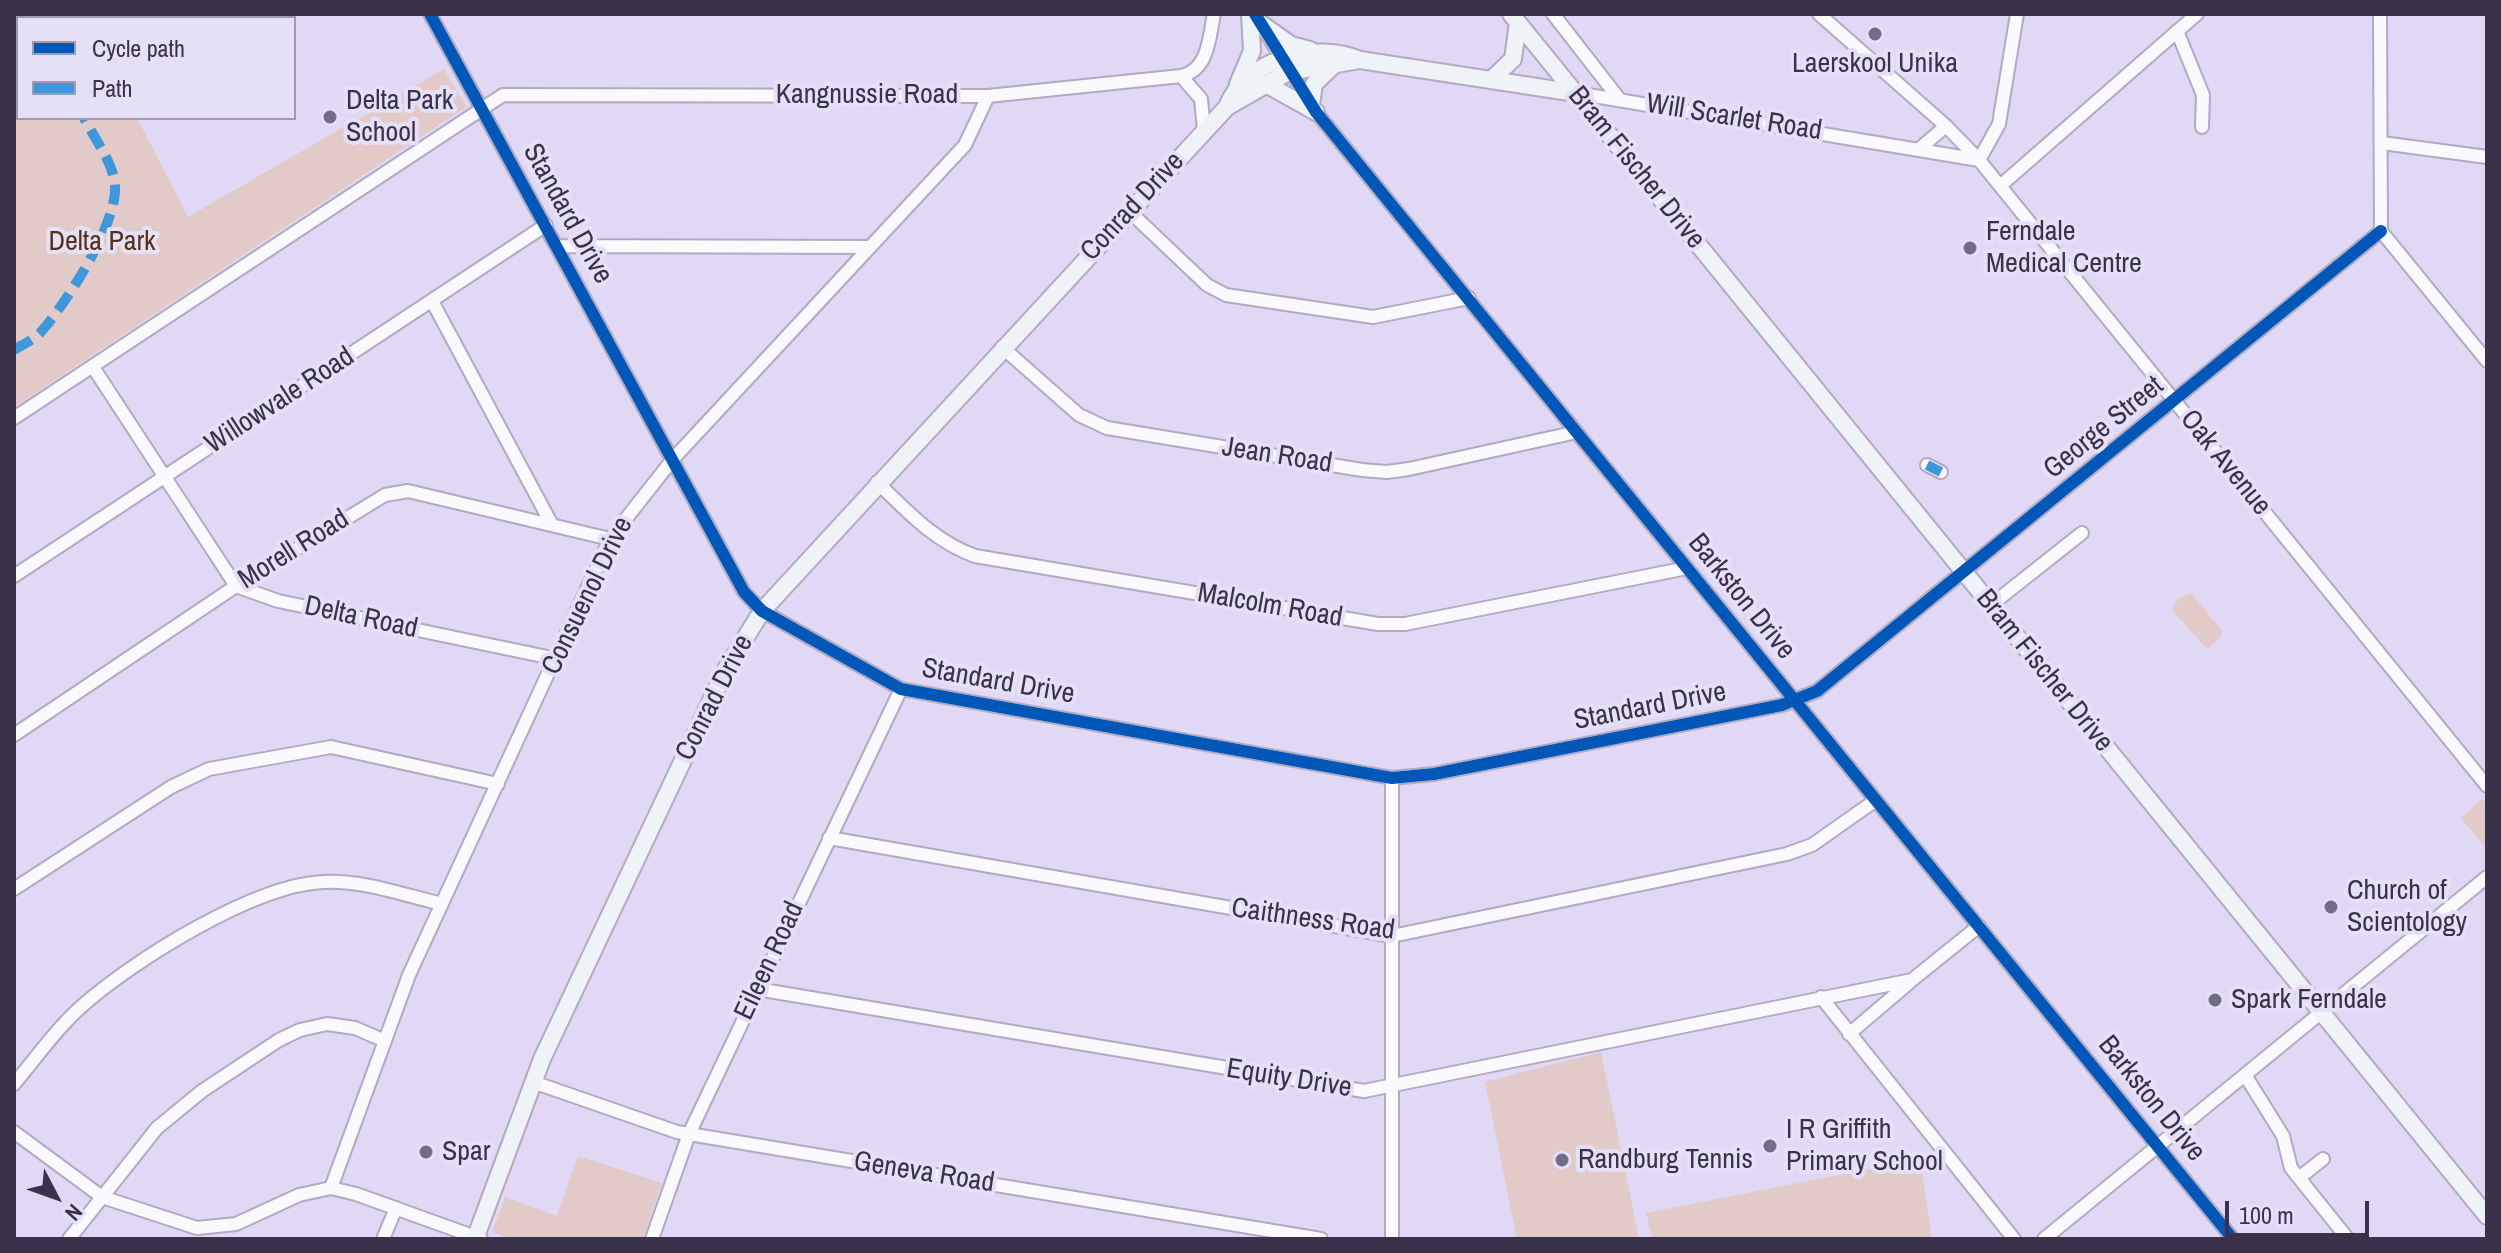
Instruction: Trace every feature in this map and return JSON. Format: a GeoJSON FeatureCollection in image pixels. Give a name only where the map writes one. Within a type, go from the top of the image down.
{"type":"FeatureCollection","features":[{"type":"Feature","properties":{"kind":"street","name":"Standard Drive"},"geometry":{"type":"LineString","coordinates":[[430,14],[744,592],[762,611],[901,689],[1392,778],[1434,774],[1795,701],[1817,691],[1855,660]]}},
{"type":"Feature","properties":{"kind":"street"},"geometry":{"type":"LineString","coordinates":[[1204,130],[1201,99],[1181,76],[1193,72],[1202,63],[1214,14]]}},
{"type":"Feature","properties":{"kind":"street","name":"Bram Fischer Drive"},"geometry":{"type":"LineString","coordinates":[[1553,14],[1620,100]]}},
{"type":"Feature","properties":{"kind":"street"},"geometry":{"type":"LineString","coordinates":[[1979,160],[1999,124],[2017,14]]}},
{"type":"Feature","properties":{"kind":"street"},"geometry":{"type":"LineString","coordinates":[[2000,186],[2197,14]]}},
{"type":"Feature","properties":{"kind":"street"},"geometry":{"type":"LineString","coordinates":[[2380,14],[2381,231],[2487,361]]}},
{"type":"Feature","properties":{"kind":"street","name":"Oak Avenue"},"geometry":{"type":"LineString","coordinates":[[1825,16],[1979,160],[2487,786]]}},
{"type":"Feature","properties":{"kind":"street"},"geometry":{"type":"LineString","coordinates":[[1255,17],[1292,46],[1318,52]]}},
{"type":"Feature","properties":{"kind":"street","name":"Barkston Drive"},"geometry":{"type":"LineString","coordinates":[[1255,17],[1314,108],[2233,1239]]}},
{"type":"Feature","properties":{"kind":"street","name":"Conrad Drive"},"geometry":{"type":"LineString","coordinates":[[1227,107],[1252,51],[1255,17]]}},
{"type":"Feature","properties":{"kind":"street"},"geometry":{"type":"LineString","coordinates":[[1492,79],[1513,59],[1514,19]]}},
{"type":"Feature","properties":{"kind":"street","name":"Bram Fischer Drive"},"geometry":{"type":"LineString","coordinates":[[1514,19],[2487,1216]]}},
{"type":"Feature","properties":{"kind":"street"},"geometry":{"type":"LineString","coordinates":[[2177,31],[2203,95],[2202,127]]}},
{"type":"Feature","properties":{"kind":"street","name":"Will Scarlet Road"},"geometry":{"type":"LineString","coordinates":[[1285,66],[1318,52],[1339,52],[1360,60],[1979,160]]}},
{"type":"Feature","properties":{"kind":"street","name":"Will Scarlet Road"},"geometry":{"type":"LineString","coordinates":[[1285,66],[1360,60]]}},
{"type":"Feature","properties":{"kind":"street"},"geometry":{"type":"LineString","coordinates":[[1266,84],[1314,108],[1314,84],[1335,64]]}},
{"type":"Feature","properties":{"kind":"street"},"geometry":{"type":"LineString","coordinates":[[1236,89],[1285,66]]}},
{"type":"Feature","properties":{"kind":"street","name":"Conrad Drive"},"geometry":{"type":"LineString","coordinates":[[477,1238],[533,1082],[726,669],[762,611],[877,482],[1204,130],[1227,107],[1266,84],[1285,66]]}},
{"type":"Feature","properties":{"kind":"street","name":"Kangnussie Road"},"geometry":{"type":"LineString","coordinates":[[14,418],[495,98],[518,93],[988,96],[1181,76]]}},
{"type":"Feature","properties":{"kind":"street","name":"Consuenol Drive"},"geometry":{"type":"LineString","coordinates":[[331,1188],[409,975],[610,539],[673,459],[965,145],[988,96]]}},
{"type":"Feature","properties":{"kind":"street"},"geometry":{"type":"LineString","coordinates":[[1919,149],[1946,126]]}},
{"type":"Feature","properties":{"kind":"street"},"geometry":{"type":"LineString","coordinates":[[2382,143],[2487,157]]}},
{"type":"Feature","properties":{"kind":"street"},"geometry":{"type":"LineString","coordinates":[[1129,211],[1207,285],[1226,295],[1373,317],[1469,298]]}},
{"type":"Feature","properties":{"kind":"street","name":"Willowvale Road"},"geometry":{"type":"LineString","coordinates":[[14,576],[546,225]]}},
{"type":"Feature","properties":{"kind":"street","name":"George Street"},"geometry":{"type":"LineString","coordinates":[[1855,660],[2381,231]]}},
{"type":"Feature","properties":{"kind":"street"},"geometry":{"type":"LineString","coordinates":[[558,246],[869,247]]}},
{"type":"Feature","properties":{"kind":"street"},"geometry":{"type":"LineString","coordinates":[[432,301],[551,523]]}},
{"type":"Feature","properties":{"kind":"street","name":"Jean Road"},"geometry":{"type":"LineString","coordinates":[[1002,347],[1079,415],[1107,428],[1362,470],[1387,472],[1409,469],[1577,432]]}},
{"type":"Feature","properties":{"kind":"street"},"geometry":{"type":"LineString","coordinates":[[93,367],[236,586]]}},
{"type":"Feature","properties":{"kind":"street"},"geometry":{"type":"LineString","coordinates":[[1927,465],[1941,472]]}},
{"type":"Feature","properties":{"kind":"street","name":"Malcolm Road"},"geometry":{"type":"LineString","coordinates":[[877,482],[925,529],[953,548],[975,556],[1378,624],[1405,624],[1687,568]]}},
{"type":"Feature","properties":{"kind":"street","name":"Morell Road"},"geometry":{"type":"LineString","coordinates":[[14,735],[236,586],[372,501],[408,491],[610,539]]}},
{"type":"Feature","properties":{"kind":"street"},"geometry":{"type":"LineString","coordinates":[[1991,605],[2082,533]]}},
{"type":"Feature","properties":{"kind":"street","name":"Delta Road"},"geometry":{"type":"LineString","coordinates":[[236,586],[278,601],[557,659]]}},
{"type":"Feature","properties":{"kind":"street","name":"Eileen Road"},"geometry":{"type":"LineString","coordinates":[[652,1239],[689,1134],[901,689]]}},
{"type":"Feature","properties":{"kind":"street"},"geometry":{"type":"LineString","coordinates":[[14,889],[171,787],[209,769],[331,747],[498,784]]}},
{"type":"Feature","properties":{"kind":"street"},"geometry":{"type":"LineString","coordinates":[[1392,778],[1392,1239]]}},
{"type":"Feature","properties":{"kind":"street","name":"Caithness Road"},"geometry":{"type":"LineString","coordinates":[[829,838],[1392,936],[1787,854],[1812,845],[1876,800]]}},
{"type":"Feature","properties":{"kind":"street"},"geometry":{"type":"LineString","coordinates":[[2044,1239],[2487,877]]}},
{"type":"Feature","properties":{"kind":"street"},"geometry":{"type":"LineString","coordinates":[[14,1084],[82,1005],[189,933],[238,905],[323,882],[364,885],[442,904]]}},
{"type":"Feature","properties":{"kind":"street","name":"Equity Drive"},"geometry":{"type":"LineString","coordinates":[[1849,1034],[1979,926]]}},
{"type":"Feature","properties":{"kind":"street","name":"Equity Drive"},"geometry":{"type":"LineString","coordinates":[[757,989],[1360,1091],[1912,980]]}},
{"type":"Feature","properties":{"kind":"street"},"geometry":{"type":"LineString","coordinates":[[1821,997],[2014,1239]]}},
{"type":"Feature","properties":{"kind":"street"},"geometry":{"type":"LineString","coordinates":[[69,1239],[137,1151],[178,1108],[279,1040],[300,1030],[327,1024],[355,1028],[385,1041]]}},
{"type":"Feature","properties":{"kind":"street"},"geometry":{"type":"LineString","coordinates":[[2242,1078],[2283,1136],[2287,1160],[2348,1239]]}},
{"type":"Feature","properties":{"kind":"street","name":"Geneva Road"},"geometry":{"type":"LineString","coordinates":[[533,1082],[689,1134],[1321,1239]]}},
{"type":"Feature","properties":{"kind":"street"},"geometry":{"type":"LineString","coordinates":[[14,1132],[102,1197],[158,1217],[210,1229],[236,1224],[299,1195],[331,1188],[477,1238]]}},
{"type":"Feature","properties":{"kind":"street"},"geometry":{"type":"LineString","coordinates":[[2299,1178],[2323,1159]]}},
{"type":"Feature","properties":{"kind":"street"},"geometry":{"type":"LineString","coordinates":[[383,1239],[396,1208]]}},
{"type":"Feature","properties":{"kind":"green space","name":"Delta Park"},"geometry":{"type":"Polygon","coordinates":[[[14,14],[59,16],[16,16],[16,120],[138,120],[188,217],[444,69],[466,107],[14,407],[14,14]]]}},
{"type":"Feature","properties":{"kind":"green space"},"geometry":{"type":"Polygon","coordinates":[[[2192,594],[2222,631],[2220,638],[2207,649],[2172,610],[2176,601],[2192,594]]]}},
{"type":"Feature","properties":{"kind":"green space"},"geometry":{"type":"Polygon","coordinates":[[[2482,799],[2487,805],[2487,849],[2461,818],[2482,799]]]}},
{"type":"Feature","properties":{"kind":"green space","name":"Randburg Tennis"},"geometry":{"type":"Polygon","coordinates":[[[1601,1052],[1639,1239],[1517,1239],[1485,1082],[1601,1052]]]}},
{"type":"Feature","properties":{"kind":"green space"},"geometry":{"type":"Polygon","coordinates":[[[578,1156],[662,1183],[643,1239],[512,1239],[492,1232],[505,1197],[557,1216],[578,1156]]]}},
{"type":"Feature","properties":{"kind":"green space"},"geometry":{"type":"Polygon","coordinates":[[[1920,1159],[1932,1239],[1653,1239],[1646,1213],[1920,1159]]]}},
{"type":"Feature","properties":{"kind":"marked path"},"geometry":{"type":"LineString","coordinates":[[14,350],[40,333],[63,304],[88,263],[108,221],[114,201],[114,176],[85,120]]}},
{"type":"Feature","properties":{"kind":"marked path"},"geometry":{"type":"LineString","coordinates":[[1927,465],[1941,472]]}},
{"type":"Feature","properties":{"kind":"cycle path"},"geometry":{"type":"LineString","coordinates":[[430,14],[744,592],[762,611],[901,689],[1392,778],[1434,774],[1782,705],[1817,691],[2381,231]]}},
{"type":"Feature","properties":{"kind":"cycle path"},"geometry":{"type":"LineString","coordinates":[[1255,14],[1316,112],[2233,1239]]}},
{"type":"Feature","properties":{"kind":"place","name":"Laerskool Unika"},"geometry":{"type":"Point","coordinates":[1875,34]}},
{"type":"Feature","properties":{"kind":"place","name":"Delta Park School"},"geometry":{"type":"Point","coordinates":[330,117]}},
{"type":"Feature","properties":{"kind":"place","name":"Ferndale Medical Centre"},"geometry":{"type":"Point","coordinates":[1970,248]}},
{"type":"Feature","properties":{"kind":"place","name":"Church of Scientology"},"geometry":{"type":"Point","coordinates":[2331,907]}},
{"type":"Feature","properties":{"kind":"place","name":"Spark Ferndale"},"geometry":{"type":"Point","coordinates":[2215,1000]}},
{"type":"Feature","properties":{"kind":"place","name":"I R Griffith Primary School"},"geometry":{"type":"Point","coordinates":[1770,1146]}},
{"type":"Feature","properties":{"kind":"place","name":"Spar"},"geometry":{"type":"Point","coordinates":[426,1152]}},
{"type":"Feature","properties":{"kind":"place","name":"Randburg Tennis"},"geometry":{"type":"Point","coordinates":[1562,1160]}}]}
